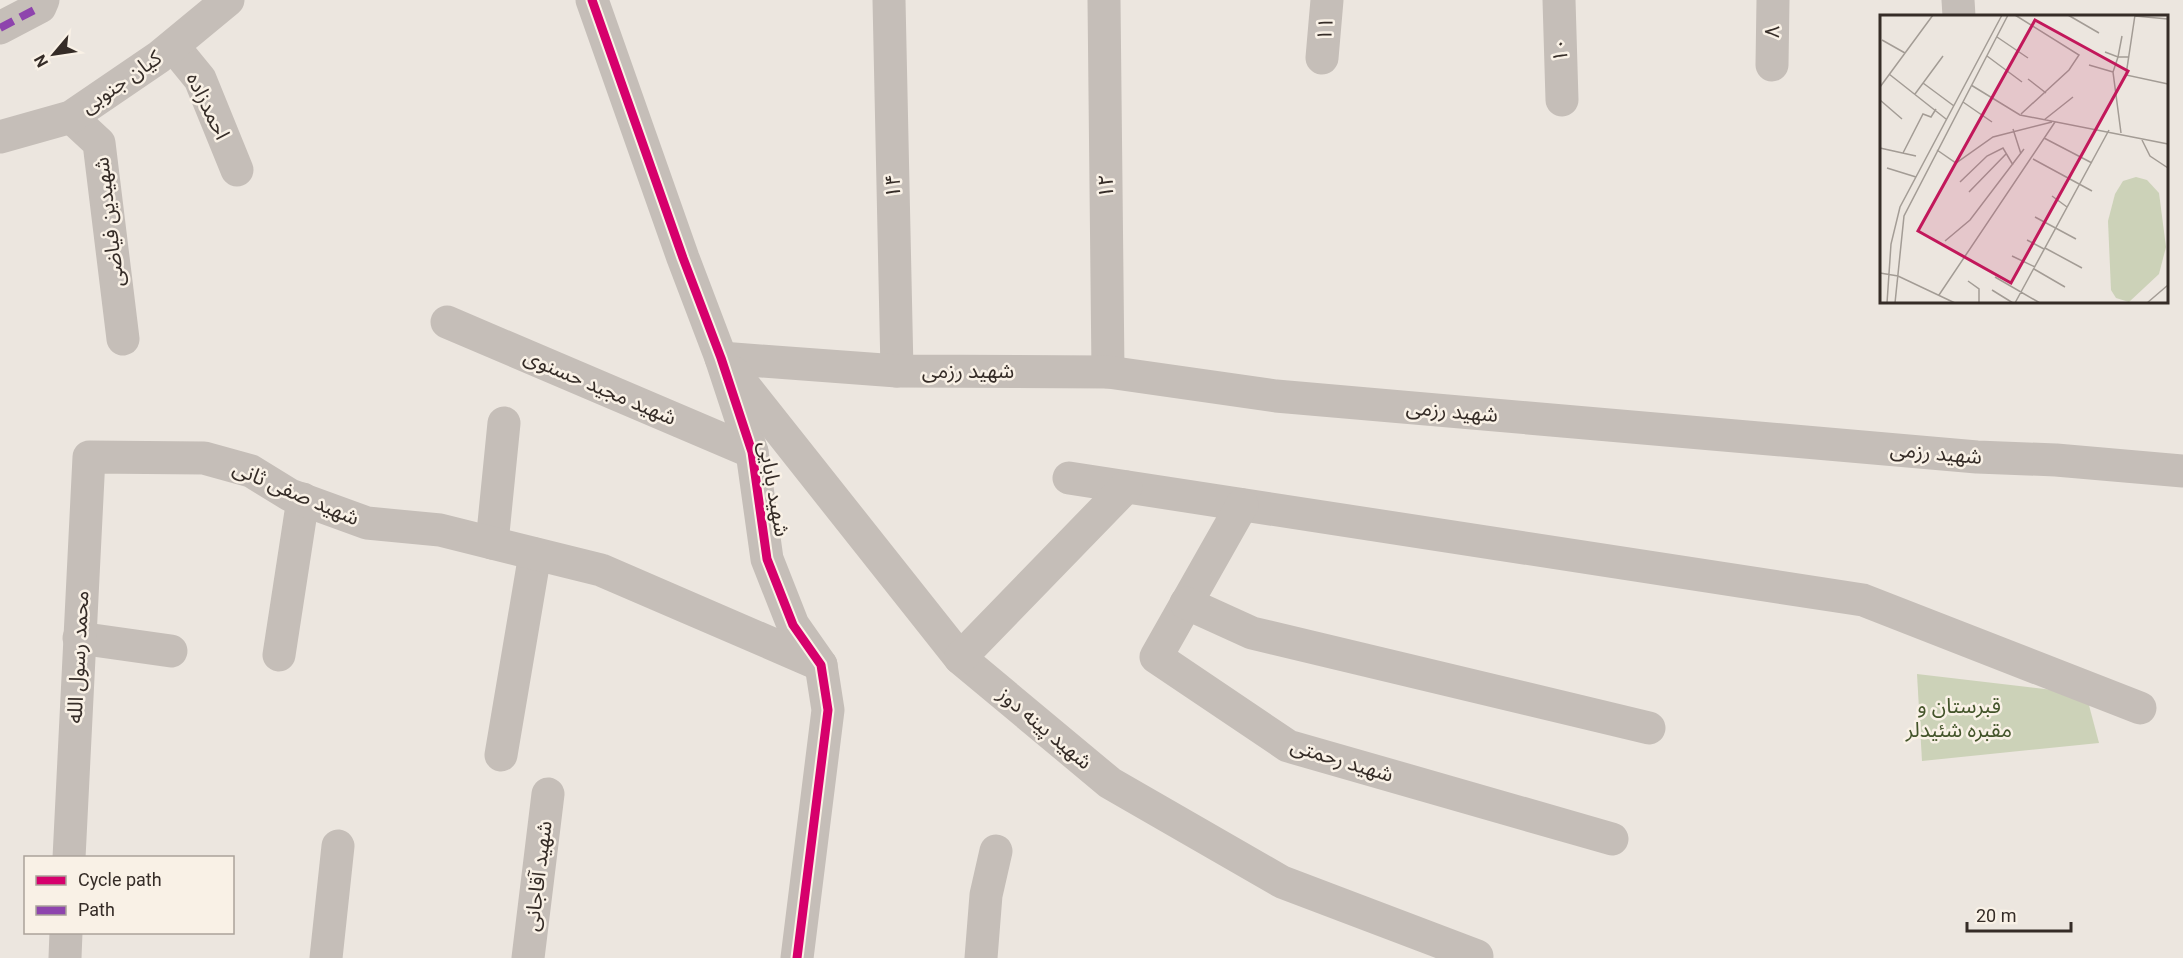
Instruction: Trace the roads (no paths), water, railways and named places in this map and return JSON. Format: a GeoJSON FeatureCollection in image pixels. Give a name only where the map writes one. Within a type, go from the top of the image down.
{"type":"FeatureCollection","features":[{"type":"Feature","properties":{"kind":"street","name":"کیان جنوبی"},"geometry":{"type":"LineString","coordinates":[[0,137],[71,117],[172,46],[228,0]]}},
{"type":"Feature","properties":{"kind":"street","name":"شهید بابایی"},"geometry":{"type":"LineString","coordinates":[[592,0],[682,258],[722,358],[752,452],[767,559],[793,625],[820,665],[828,710],[796,958]]}},
{"type":"Feature","properties":{"kind":"street","name":"۱۴"},"geometry":{"type":"LineString","coordinates":[[889,0],[897,371]]}},
{"type":"Feature","properties":{"kind":"street","name":"۱۲"},"geometry":{"type":"LineString","coordinates":[[1104,0],[1108,372]]}},
{"type":"Feature","properties":{"kind":"street","name":"۱۱"},"geometry":{"type":"LineString","coordinates":[[1322,58],[1328,0]]}},
{"type":"Feature","properties":{"kind":"street","name":"۱۰"},"geometry":{"type":"LineString","coordinates":[[1559,0],[1562,100]]}},
{"type":"Feature","properties":{"kind":"street","name":"۸"},"geometry":{"type":"LineString","coordinates":[[1772,65],[1773,0]]}},
{"type":"Feature","properties":{"kind":"street"},"geometry":{"type":"LineString","coordinates":[[1958,0],[1959,15]]}},
{"type":"Feature","properties":{"kind":"street"},"geometry":{"type":"LineString","coordinates":[[0,28],[41,3]]}},
{"type":"Feature","properties":{"kind":"street","name":"احمدزاده"},"geometry":{"type":"LineString","coordinates":[[172,46],[200,80],[237,170]]}},
{"type":"Feature","properties":{"kind":"street","name":"شهیدین فیاضی"},"geometry":{"type":"LineString","coordinates":[[71,117],[99,143],[123,339]]}},
{"type":"Feature","properties":{"kind":"street","name":"شهید مجید حسنوی"},"geometry":{"type":"LineString","coordinates":[[447,322],[752,452]]}},
{"type":"Feature","properties":{"kind":"street","name":"شهید رزمی"},"geometry":{"type":"LineString","coordinates":[[722,358],[897,371],[1108,372],[1276,396],[1966,456],[2056,460],[2183,471]]}},
{"type":"Feature","properties":{"kind":"street","name":"شهید پینه دوز"},"geometry":{"type":"LineString","coordinates":[[722,358],[960,658],[1110,783],[1282,882],[1477,956],[1476,958]]}},
{"type":"Feature","properties":{"kind":"street"},"geometry":{"type":"LineString","coordinates":[[492,543],[504,423]]}},
{"type":"Feature","properties":{"kind":"street","name":"شهید صفی ثانی"},"geometry":{"type":"LineString","coordinates":[[89,458],[204,458],[251,471],[290,495],[367,523],[440,530],[601,570],[820,665]]}},
{"type":"Feature","properties":{"kind":"street","name":"محمد رسول الله"},"geometry":{"type":"LineString","coordinates":[[69,856],[89,458]]}},
{"type":"Feature","properties":{"kind":"street"},"geometry":{"type":"LineString","coordinates":[[1070,478],[1863,600],[2140,708]]}},
{"type":"Feature","properties":{"kind":"street"},"geometry":{"type":"LineString","coordinates":[[960,658],[1126,487]]}},
{"type":"Feature","properties":{"kind":"street"},"geometry":{"type":"LineString","coordinates":[[279,655],[303,499]]}},
{"type":"Feature","properties":{"kind":"street","name":"شهید رحمتی"},"geometry":{"type":"LineString","coordinates":[[1242,505],[1156,657],[1288,746],[1612,839]]}},
{"type":"Feature","properties":{"kind":"street"},"geometry":{"type":"LineString","coordinates":[[501,755],[535,554]]}},
{"type":"Feature","properties":{"kind":"street"},"geometry":{"type":"LineString","coordinates":[[1186,603],[1251,633],[1649,728]]}},
{"type":"Feature","properties":{"kind":"street"},"geometry":{"type":"LineString","coordinates":[[79,638],[171,651]]}},
{"type":"Feature","properties":{"kind":"street","name":"شهید آقاجانی"},"geometry":{"type":"LineString","coordinates":[[528,958],[548,794]]}},
{"type":"Feature","properties":{"kind":"street"},"geometry":{"type":"LineString","coordinates":[[326,958],[338,846]]}},
{"type":"Feature","properties":{"kind":"street"},"geometry":{"type":"LineString","coordinates":[[981,958],[986,895],[996,851]]}},
{"type":"Feature","properties":{"kind":"street"},"geometry":{"type":"LineString","coordinates":[[65,958],[66,934]]}},
{"type":"Feature","properties":{"kind":"park label","name":"قبرستان و مقبره شئیدلر"},"geometry":{"type":"Point","coordinates":[1959,718]}}]}
